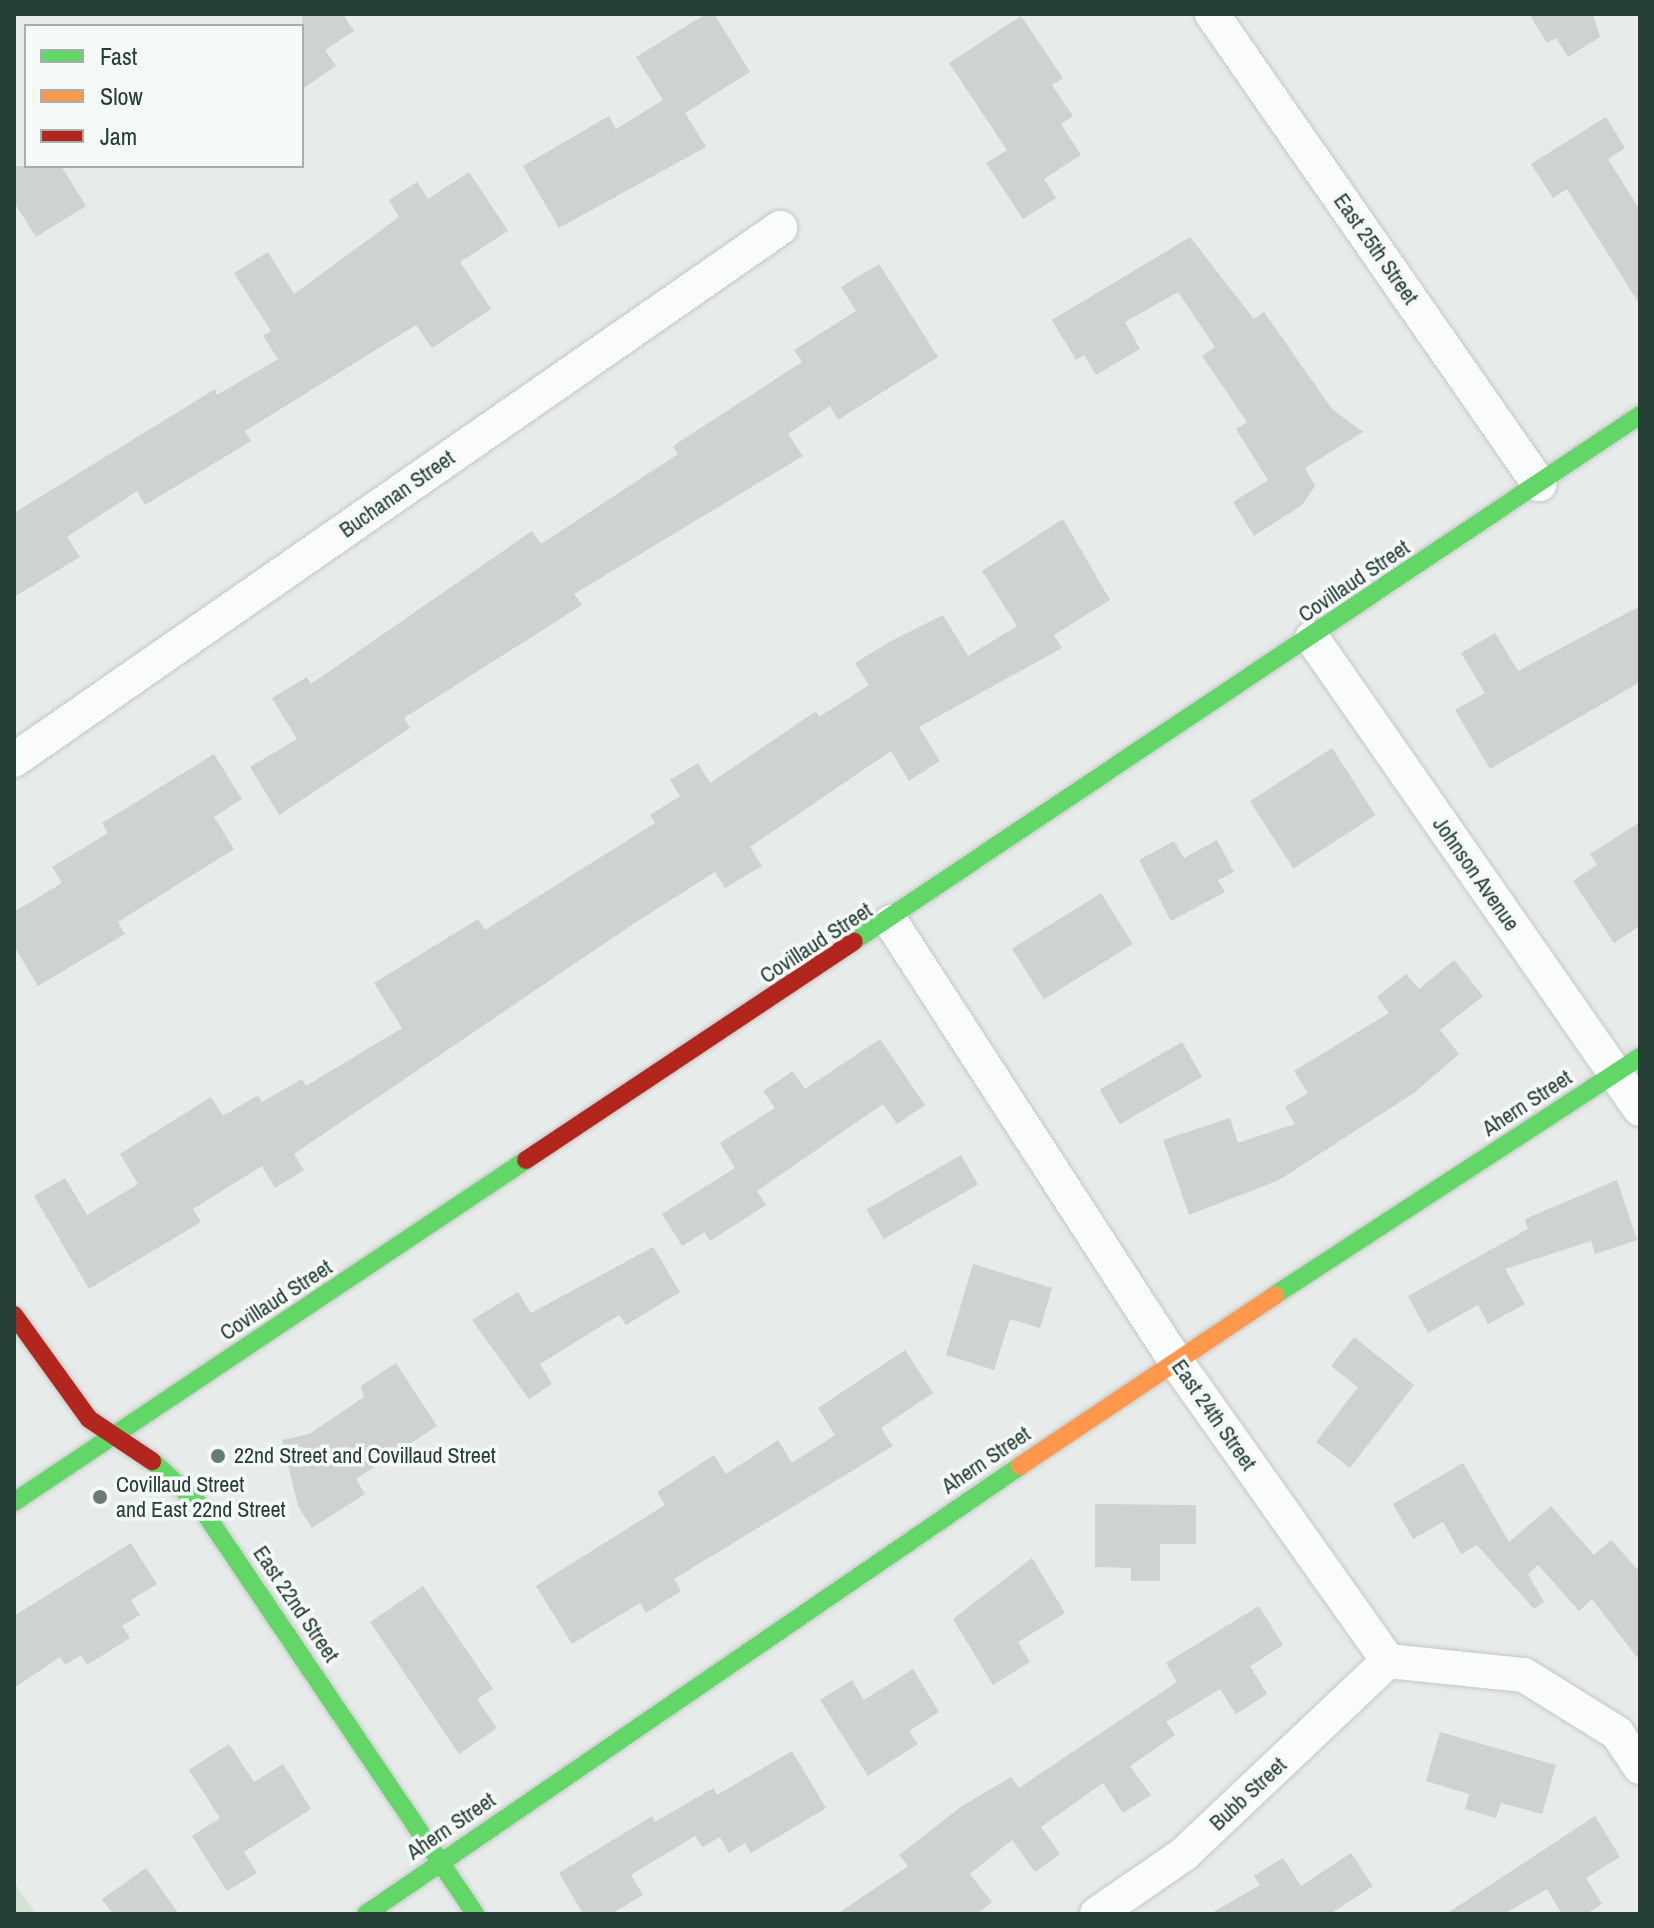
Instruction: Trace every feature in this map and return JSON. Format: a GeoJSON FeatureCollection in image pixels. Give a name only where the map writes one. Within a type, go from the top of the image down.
{"type":"FeatureCollection","features":[{"type":"Feature","properties":{"kind":"street","name":"East 25th Street"},"geometry":{"type":"LineString","coordinates":[[1212,14],[1539,484]]}},
{"type":"Feature","properties":{"kind":"street","name":"Buchanan Street"},"geometry":{"type":"LineString","coordinates":[[14,760],[780,228]]}},
{"type":"Feature","properties":{"kind":"street","name":"Covillaud Street"},"geometry":{"type":"LineString","coordinates":[[14,1502],[891,922],[1640,415]]}},
{"type":"Feature","properties":{"kind":"street","name":"Johnson Avenue"},"geometry":{"type":"LineString","coordinates":[[1312,638],[1628,1065],[1640,1109]]}},
{"type":"Feature","properties":{"kind":"street","name":"East 24th Street"},"geometry":{"type":"LineString","coordinates":[[891,922],[1175,1360],[1388,1661]]}},
{"type":"Feature","properties":{"kind":"street","name":"Ahern Street"},"geometry":{"type":"LineString","coordinates":[[366,1914],[1175,1360],[1628,1065]]}},
{"type":"Feature","properties":{"kind":"street","name":"East 22nd Street"},"geometry":{"type":"LineString","coordinates":[[14,1315],[69,1395],[111,1438],[174,1476],[198,1503],[475,1914]]}},
{"type":"Feature","properties":{"kind":"street"},"geometry":{"type":"LineString","coordinates":[[1388,1661],[1524,1675],[1617,1733],[1640,1767]]}},
{"type":"Feature","properties":{"kind":"street","name":"Bubb Street"},"geometry":{"type":"LineString","coordinates":[[1097,1914],[1184,1854],[1388,1661]]}},
{"type":"Feature","properties":{"kind":"green space"},"geometry":{"type":"Polygon","coordinates":[[[14,1882],[36,1914],[14,1914],[14,1882]]]}},
{"type":"Feature","properties":{"kind":"building"},"geometry":{"type":"Polygon","coordinates":[[[302,14],[343,14],[354,31],[325,50],[336,66],[304,88],[304,24],[302,14]]]}},
{"type":"Feature","properties":{"kind":"building"},"geometry":{"type":"Polygon","coordinates":[[[706,14],[714,14],[750,72],[685,113],[706,147],[559,228],[523,166],[609,116],[616,129],[663,100],[636,57],[706,14]]]}},
{"type":"Feature","properties":{"kind":"building"},"geometry":{"type":"Polygon","coordinates":[[[1529,14],[1593,14],[1600,37],[1568,57],[1556,38],[1547,43],[1529,14]]]}},
{"type":"Feature","properties":{"kind":"building"},"geometry":{"type":"Polygon","coordinates":[[[1021,16],[1063,78],[1052,85],[1073,116],[1061,124],[1081,155],[1044,179],[1056,198],[1023,219],[986,163],[1007,150],[949,63],[1021,16]]]}},
{"type":"Feature","properties":{"kind":"building"},"geometry":{"type":"Polygon","coordinates":[[[1606,117],[1625,148],[1608,159],[1640,210],[1640,305],[1567,189],[1553,198],[1531,164],[1606,117]]]}},
{"type":"Feature","properties":{"kind":"building"},"geometry":{"type":"Polygon","coordinates":[[[14,166],[62,168],[86,206],[36,237],[14,202],[14,166]]]}},
{"type":"Feature","properties":{"kind":"building"},"geometry":{"type":"Polygon","coordinates":[[[469,172],[508,231],[460,262],[491,309],[432,348],[416,325],[245,431],[251,441],[145,505],[137,491],[67,537],[80,557],[14,597],[14,513],[215,389],[217,395],[278,359],[263,336],[271,331],[234,273],[268,252],[294,294],[399,217],[389,200],[417,182],[428,199],[469,172]]]}},
{"type":"Feature","properties":{"kind":"building"},"geometry":{"type":"Polygon","coordinates":[[[1190,237],[1254,319],[1264,312],[1332,409],[1363,432],[1305,468],[1315,486],[1302,505],[1254,536],[1233,502],[1268,480],[1236,429],[1247,422],[1202,356],[1215,347],[1178,292],[1125,322],[1140,349],[1096,375],[1084,355],[1076,360],[1052,320],[1190,237]]]}},
{"type":"Feature","properties":{"kind":"building"},"geometry":{"type":"Polygon","coordinates":[[[879,264],[938,357],[838,420],[830,406],[788,434],[803,456],[574,594],[582,605],[404,718],[410,728],[279,815],[250,767],[297,739],[272,698],[307,677],[311,684],[532,531],[541,544],[678,454],[673,446],[802,362],[794,350],[856,311],[841,287],[879,264]]]}},
{"type":"Feature","properties":{"kind":"building"},"geometry":{"type":"Polygon","coordinates":[[[1063,519],[1110,600],[1054,635],[1062,648],[919,727],[940,761],[909,781],[891,751],[750,847],[762,866],[725,888],[715,872],[633,924],[294,1154],[304,1170],[275,1188],[262,1166],[193,1209],[201,1222],[89,1289],[34,1196],[65,1178],[87,1215],[138,1184],[120,1154],[211,1097],[223,1116],[258,1095],[262,1102],[302,1079],[306,1086],[402,1028],[374,983],[478,919],[485,930],[655,823],[650,815],[680,796],[670,780],[698,763],[710,783],[816,711],[819,717],[869,685],[855,663],[889,642],[943,615],[968,656],[1017,626],[982,571],[1063,519]]]}},
{"type":"Feature","properties":{"kind":"building"},"geometry":{"type":"Polygon","coordinates":[[[1640,606],[1640,682],[1490,769],[1455,710],[1485,693],[1461,653],[1495,633],[1518,671],[1640,606]]]}},
{"type":"Feature","properties":{"kind":"building"},"geometry":{"type":"Polygon","coordinates":[[[1332,748],[1376,815],[1293,868],[1250,801],[1332,748]]]}},
{"type":"Feature","properties":{"kind":"building"},"geometry":{"type":"Polygon","coordinates":[[[214,754],[242,799],[214,817],[234,849],[118,922],[125,934],[38,986],[14,946],[14,912],[62,883],[52,867],[108,833],[102,823],[214,754]]]}},
{"type":"Feature","properties":{"kind":"building"},"geometry":{"type":"Polygon","coordinates":[[[1640,822],[1640,926],[1614,943],[1573,881],[1597,865],[1590,854],[1640,822]]]}},
{"type":"Feature","properties":{"kind":"building"},"geometry":{"type":"Polygon","coordinates":[[[1217,840],[1234,872],[1218,880],[1225,892],[1171,921],[1139,860],[1174,841],[1184,858],[1217,840]]]}},
{"type":"Feature","properties":{"kind":"building"},"geometry":{"type":"Polygon","coordinates":[[[1101,893],[1133,944],[1044,1000],[1012,949],[1101,893]]]}},
{"type":"Feature","properties":{"kind":"building"},"geometry":{"type":"Polygon","coordinates":[[[1454,960],[1483,996],[1440,1030],[1459,1054],[1414,1093],[1279,1180],[1189,1215],[1163,1140],[1230,1118],[1238,1143],[1295,1124],[1285,1107],[1308,1093],[1294,1071],[1389,1013],[1377,997],[1406,974],[1419,989],[1454,960]]]}},
{"type":"Feature","properties":{"kind":"building"},"geometry":{"type":"Polygon","coordinates":[[[880,1039],[925,1105],[897,1124],[883,1104],[757,1191],[766,1205],[710,1241],[705,1232],[682,1246],[662,1214],[735,1168],[720,1143],[775,1108],[763,1091],[793,1071],[805,1089],[880,1039]]]}},
{"type":"Feature","properties":{"kind":"building"},"geometry":{"type":"Polygon","coordinates":[[[1182,1042],[1202,1077],[1120,1124],[1100,1090],[1182,1042]]]}},
{"type":"Feature","properties":{"kind":"building"},"geometry":{"type":"Polygon","coordinates":[[[961,1155],[978,1184],[884,1239],[867,1210],[961,1155]]]}},
{"type":"Feature","properties":{"kind":"building"},"geometry":{"type":"Polygon","coordinates":[[[1617,1180],[1637,1240],[1595,1254],[1591,1241],[1505,1269],[1525,1304],[1488,1324],[1478,1305],[1428,1333],[1408,1296],[1528,1229],[1525,1219],[1617,1180]]]}},
{"type":"Feature","properties":{"kind":"building"},"geometry":{"type":"Polygon","coordinates":[[[653,1247],[680,1292],[626,1325],[619,1315],[540,1364],[552,1384],[529,1399],[472,1320],[518,1292],[531,1313],[653,1247]]]}},
{"type":"Feature","properties":{"kind":"building"},"geometry":{"type":"Polygon","coordinates":[[[973,1264],[1052,1288],[1040,1328],[1010,1319],[994,1370],[946,1355],[973,1264]]]}},
{"type":"Feature","properties":{"kind":"building"},"geometry":{"type":"Polygon","coordinates":[[[1354,1337],[1414,1385],[1350,1468],[1316,1442],[1358,1387],[1331,1366],[1354,1337]]]}},
{"type":"Feature","properties":{"kind":"building"},"geometry":{"type":"Polygon","coordinates":[[[905,1350],[933,1393],[881,1428],[893,1446],[674,1579],[681,1591],[646,1613],[640,1603],[572,1644],[536,1586],[665,1505],[657,1492],[714,1455],[726,1474],[778,1440],[792,1463],[835,1435],[818,1408],[905,1350]]]}},
{"type":"Feature","properties":{"kind":"building"},"geometry":{"type":"Polygon","coordinates":[[[396,1363],[437,1426],[356,1479],[365,1494],[312,1528],[298,1506],[282,1440],[309,1434],[364,1397],[361,1386],[396,1363]]]}},
{"type":"Feature","properties":{"kind":"building"},"geometry":{"type":"Polygon","coordinates":[[[1463,1463],[1509,1542],[1551,1506],[1594,1555],[1611,1540],[1640,1572],[1640,1661],[1592,1599],[1579,1611],[1538,1565],[1528,1574],[1544,1602],[1534,1609],[1477,1545],[1461,1554],[1443,1522],[1413,1539],[1393,1504],[1463,1463]]]}},
{"type":"Feature","properties":{"kind":"building"},"geometry":{"type":"Polygon","coordinates":[[[1095,1504],[1196,1505],[1196,1544],[1160,1544],[1160,1581],[1131,1581],[1131,1568],[1095,1567],[1095,1504]]]}},
{"type":"Feature","properties":{"kind":"building"},"geometry":{"type":"Polygon","coordinates":[[[131,1543],[157,1584],[131,1600],[140,1615],[122,1626],[130,1638],[87,1665],[81,1655],[65,1665],[60,1657],[14,1688],[14,1616],[131,1543]]]}},
{"type":"Feature","properties":{"kind":"building"},"geometry":{"type":"Polygon","coordinates":[[[1032,1558],[1065,1613],[1018,1642],[1030,1662],[993,1685],[953,1619],[1032,1558]]]}},
{"type":"Feature","properties":{"kind":"building"},"geometry":{"type":"Polygon","coordinates":[[[423,1586],[493,1689],[477,1699],[497,1728],[459,1754],[370,1622],[423,1586]]]}},
{"type":"Feature","properties":{"kind":"building"},"geometry":{"type":"Polygon","coordinates":[[[1259,1606],[1283,1645],[1250,1666],[1267,1694],[1236,1714],[1220,1689],[1166,1722],[1175,1735],[1130,1766],[1151,1795],[1123,1813],[1103,1783],[1041,1827],[1060,1854],[1035,1872],[1012,1840],[970,1874],[992,1902],[977,1914],[837,1914],[908,1866],[899,1855],[962,1806],[1011,1777],[1019,1788],[1177,1682],[1166,1663],[1259,1606]]]}},
{"type":"Feature","properties":{"kind":"building"},"geometry":{"type":"Polygon","coordinates":[[[913,1669],[939,1712],[909,1731],[918,1744],[868,1776],[820,1700],[852,1680],[864,1700],[913,1669]]]}},
{"type":"Feature","properties":{"kind":"building"},"geometry":{"type":"Polygon","coordinates":[[[1440,1732],[1556,1765],[1542,1814],[1501,1803],[1496,1818],[1465,1809],[1469,1794],[1426,1781],[1440,1732]]]}},
{"type":"Feature","properties":{"kind":"building"},"geometry":{"type":"Polygon","coordinates":[[[229,1744],[254,1782],[283,1764],[311,1809],[244,1852],[257,1873],[227,1891],[192,1836],[220,1818],[189,1770],[229,1744]]]}},
{"type":"Feature","properties":{"kind":"building"},"geometry":{"type":"Polygon","coordinates":[[[792,1751],[826,1808],[751,1853],[745,1843],[729,1853],[720,1837],[702,1847],[695,1836],[631,1875],[643,1895],[611,1914],[583,1914],[559,1873],[652,1816],[655,1822],[713,1788],[717,1795],[792,1751]]]}},
{"type":"Feature","properties":{"kind":"building"},"geometry":{"type":"Polygon","coordinates":[[[1595,1816],[1620,1857],[1586,1878],[1602,1904],[1586,1914],[1562,1914],[1547,1889],[1504,1914],[1446,1914],[1595,1816]]]}},
{"type":"Feature","properties":{"kind":"building"},"geometry":{"type":"Polygon","coordinates":[[[1351,1853],[1373,1886],[1330,1914],[1210,1914],[1260,1885],[1254,1876],[1283,1858],[1301,1886],[1351,1853]]]}},
{"type":"Feature","properties":{"kind":"building"},"geometry":{"type":"Polygon","coordinates":[[[146,1868],[179,1914],[113,1914],[102,1899],[146,1868]]]}},
{"type":"Feature","properties":{"kind":"traffic: fast"},"geometry":{"type":"LineString","coordinates":[[854,941],[1640,415]]}},
{"type":"Feature","properties":{"kind":"traffic: fast"},"geometry":{"type":"LineString","coordinates":[[1275,1295],[1640,1057]]}},
{"type":"Feature","properties":{"kind":"traffic: fast"},"geometry":{"type":"LineString","coordinates":[[14,1502],[526,1160]]}},
{"type":"Feature","properties":{"kind":"traffic: fast"},"geometry":{"type":"LineString","coordinates":[[152,1461],[198,1503],[475,1914]]}},
{"type":"Feature","properties":{"kind":"traffic: fast"},"geometry":{"type":"LineString","coordinates":[[366,1914],[1020,1466]]}},
{"type":"Feature","properties":{"kind":"traffic: slow"},"geometry":{"type":"LineString","coordinates":[[1020,1466],[1275,1295]]}},
{"type":"Feature","properties":{"kind":"traffic: jam"},"geometry":{"type":"LineString","coordinates":[[526,1160],[854,941]]}},
{"type":"Feature","properties":{"kind":"traffic: jam"},"geometry":{"type":"LineString","coordinates":[[14,1315],[89,1419],[152,1461]]}},
{"type":"Feature","properties":{"kind":"place","name":"22nd Street and Covillaud Street"},"geometry":{"type":"Point","coordinates":[218,1456]}},
{"type":"Feature","properties":{"kind":"place","name":"Covillaud Street and East 22nd Street"},"geometry":{"type":"Point","coordinates":[100,1497]}}]}
